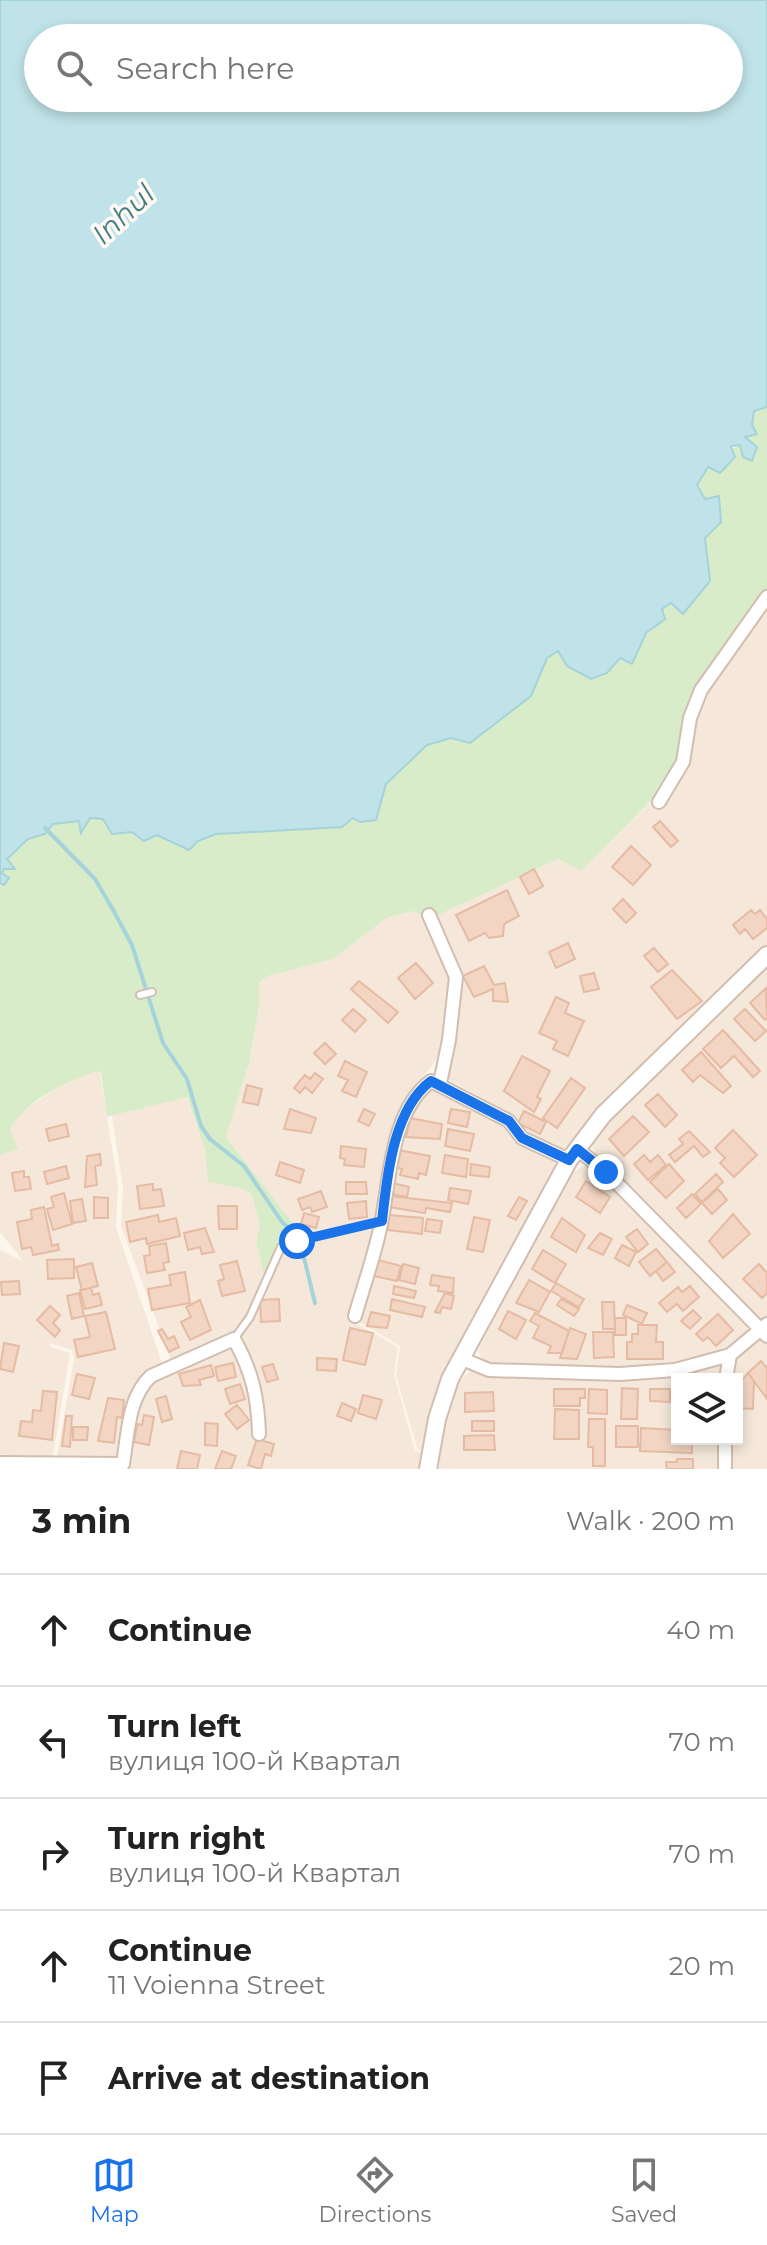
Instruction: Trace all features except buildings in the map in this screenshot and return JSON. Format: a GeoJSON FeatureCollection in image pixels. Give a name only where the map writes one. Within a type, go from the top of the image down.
{"type":"FeatureCollection","features":[{"type":"Feature","properties":{"kind":"street"},"geometry":{"type":"LineString","coordinates":[[659,802],[683,762],[690,718],[701,690],[767,597]]}},
{"type":"Feature","properties":{"kind":"street"},"geometry":{"type":"LineString","coordinates":[[429,915],[456,977],[449,1040],[440,1083]]}},
{"type":"Feature","properties":{"kind":"street"},"geometry":{"type":"LineString","coordinates":[[428,1469],[437,1419],[460,1358],[573,1154],[603,1115],[767,955]]}},
{"type":"Feature","properties":{"kind":"street"},"geometry":{"type":"LineString","coordinates":[[355,1316],[382,1221],[387,1182],[408,1111],[420,1089],[431,1081],[509,1121],[522,1138],[573,1154],[606,1172],[765,1330],[730,1355],[675,1370],[620,1374],[489,1370],[460,1358]]}},
{"type":"Feature","properties":{"kind":"street"},"geometry":{"type":"LineString","coordinates":[[0,1463],[123,1464],[135,1396],[141,1385],[151,1376],[234,1339],[249,1366],[258,1396],[259,1434]]}},
{"type":"Feature","properties":{"kind":"street"},"geometry":{"type":"LineString","coordinates":[[727,1373],[730,1355]]}},
{"type":"Feature","properties":{"kind":"street"},"geometry":{"type":"LineString","coordinates":[[725,1445],[725,1469]]}},
{"type":"Feature","properties":{"kind":"lane"},"geometry":{"type":"LineString","coordinates":[[140,995],[152,992]]}},
{"type":"Feature","properties":{"kind":"lane"},"geometry":{"type":"LineString","coordinates":[[234,1339],[250,1317],[281,1247]]}},
{"type":"Feature","properties":{"kind":"path"},"geometry":{"type":"LineString","coordinates":[[300,1241],[382,1221]]}},
{"type":"Feature","properties":{"kind":"shaded area"},"geometry":{"type":"Polygon","coordinates":[[[767,603],[767,946],[596,1112],[568,1146],[560,1150],[526,1134],[512,1114],[446,1078],[460,979],[434,917],[559,859],[581,871],[653,800],[660,807],[706,688],[767,603]]]}},
{"type":"Feature","properties":{"kind":"shaded area"},"geometry":{"type":"Polygon","coordinates":[[[414,911],[425,918],[452,982],[444,1051],[416,1085],[401,1110],[389,1149],[377,1218],[315,1231],[293,1223],[226,1137],[249,1063],[259,1007],[259,983],[268,976],[333,959],[388,917],[414,911]]]}},
{"type":"Feature","properties":{"kind":"shaded area"},"geometry":{"type":"Polygon","coordinates":[[[767,966],[767,1317],[759,1321],[595,1156],[592,1146],[597,1134],[612,1117],[767,966]]]}},
{"type":"Feature","properties":{"kind":"shaded area"},"geometry":{"type":"Polygon","coordinates":[[[97,1071],[100,1073],[118,1186],[116,1227],[163,1366],[149,1374],[121,1455],[114,1458],[57,1456],[74,1359],[72,1350],[50,1343],[50,1347],[70,1353],[53,1456],[0,1456],[0,1250],[23,1261],[0,1232],[0,1155],[17,1149],[10,1129],[18,1115],[62,1084],[97,1071]]]}},
{"type":"Feature","properties":{"kind":"shaded area"},"geometry":{"type":"Polygon","coordinates":[[[429,1087],[507,1125],[551,1158],[556,1167],[436,1391],[422,1451],[417,1448],[396,1375],[400,1346],[358,1321],[389,1182],[411,1112],[429,1087]]]}},
{"type":"Feature","properties":{"kind":"shaded area"},"geometry":{"type":"Polygon","coordinates":[[[186,1096],[205,1150],[209,1182],[245,1189],[252,1196],[260,1225],[256,1242],[264,1275],[249,1313],[230,1335],[171,1360],[121,1226],[123,1188],[112,1116],[186,1096]]]}},
{"type":"Feature","properties":{"kind":"shaded area"},"geometry":{"type":"Polygon","coordinates":[[[582,1166],[592,1166],[747,1319],[747,1332],[729,1351],[698,1362],[619,1371],[488,1365],[483,1361],[478,1351],[515,1275],[573,1173],[582,1166]]]}},
{"type":"Feature","properties":{"kind":"shaded area"},"geometry":{"type":"Polygon","coordinates":[[[375,1224],[349,1319],[398,1347],[394,1375],[415,1450],[422,1453],[420,1469],[128,1469],[139,1397],[153,1379],[238,1342],[251,1320],[282,1248],[316,1236],[375,1224]]]}},
{"type":"Feature","properties":{"kind":"shaded area"},"geometry":{"type":"Polygon","coordinates":[[[762,1339],[767,1341],[767,1469],[728,1469],[729,1445],[743,1445],[743,1373],[732,1373],[735,1361],[744,1349],[762,1339]]]}},
{"type":"Feature","properties":{"kind":"shaded area"},"geometry":{"type":"Polygon","coordinates":[[[724,1360],[724,1373],[671,1373],[671,1445],[722,1445],[722,1469],[438,1469],[446,1422],[458,1383],[470,1371],[515,1376],[724,1360]]]}},
{"type":"Feature","properties":{"kind":"green space"},"geometry":{"type":"Polygon","coordinates":[[[767,407],[767,603],[706,688],[660,808],[652,800],[581,871],[559,859],[434,917],[425,918],[414,911],[388,917],[333,959],[268,976],[259,983],[259,1007],[249,1063],[226,1137],[293,1223],[315,1231],[316,1236],[283,1248],[269,1277],[264,1275],[256,1242],[260,1225],[252,1196],[245,1189],[208,1182],[205,1150],[187,1097],[107,1117],[101,1073],[97,1071],[60,1086],[37,1100],[10,1129],[18,1149],[0,1155],[0,883],[4,884],[1,872],[13,870],[7,859],[28,839],[45,834],[53,824],[74,820],[85,825],[90,818],[103,819],[113,834],[132,832],[144,840],[157,835],[189,850],[198,841],[216,834],[341,827],[427,745],[451,738],[470,743],[531,696],[547,658],[558,651],[576,671],[591,679],[601,674],[665,619],[662,609],[671,603],[682,613],[700,566],[707,533],[707,517],[696,485],[718,459],[746,441],[754,410],[767,407]]]}},
{"type":"Feature","properties":{"kind":"water","name":"Inhul"},"geometry":{"type":"Polygon","coordinates":[[[0,0],[767,0],[767,407],[754,411],[752,425],[757,434],[745,437],[757,447],[752,461],[743,457],[740,445],[731,446],[735,457],[720,473],[708,467],[697,485],[705,499],[719,496],[721,522],[705,538],[710,581],[683,614],[671,603],[662,609],[665,619],[646,633],[632,664],[620,658],[607,673],[591,679],[567,666],[558,651],[547,658],[531,696],[470,743],[451,738],[427,745],[386,784],[376,820],[360,822],[353,818],[342,827],[216,834],[198,841],[189,850],[157,835],[144,841],[132,832],[112,834],[103,819],[90,818],[81,833],[79,821],[53,824],[45,834],[28,839],[7,859],[15,869],[4,869],[2,873],[9,878],[4,885],[0,883],[0,0]]]}},
{"type":"Feature","properties":{"kind":"waterway"},"geometry":{"type":"LineString","coordinates":[[45,828],[95,879],[112,908],[132,945],[163,1043],[187,1079],[201,1126],[210,1139],[244,1166],[282,1222],[299,1237],[315,1303]]}},
{"type":"Feature","properties":{"kind":"route"},"geometry":{"type":"LineString","coordinates":[[297,1241],[382,1221],[397,1141],[420,1089],[431,1081],[509,1121],[522,1138],[569,1160],[577,1149],[606,1172]]}}]}
